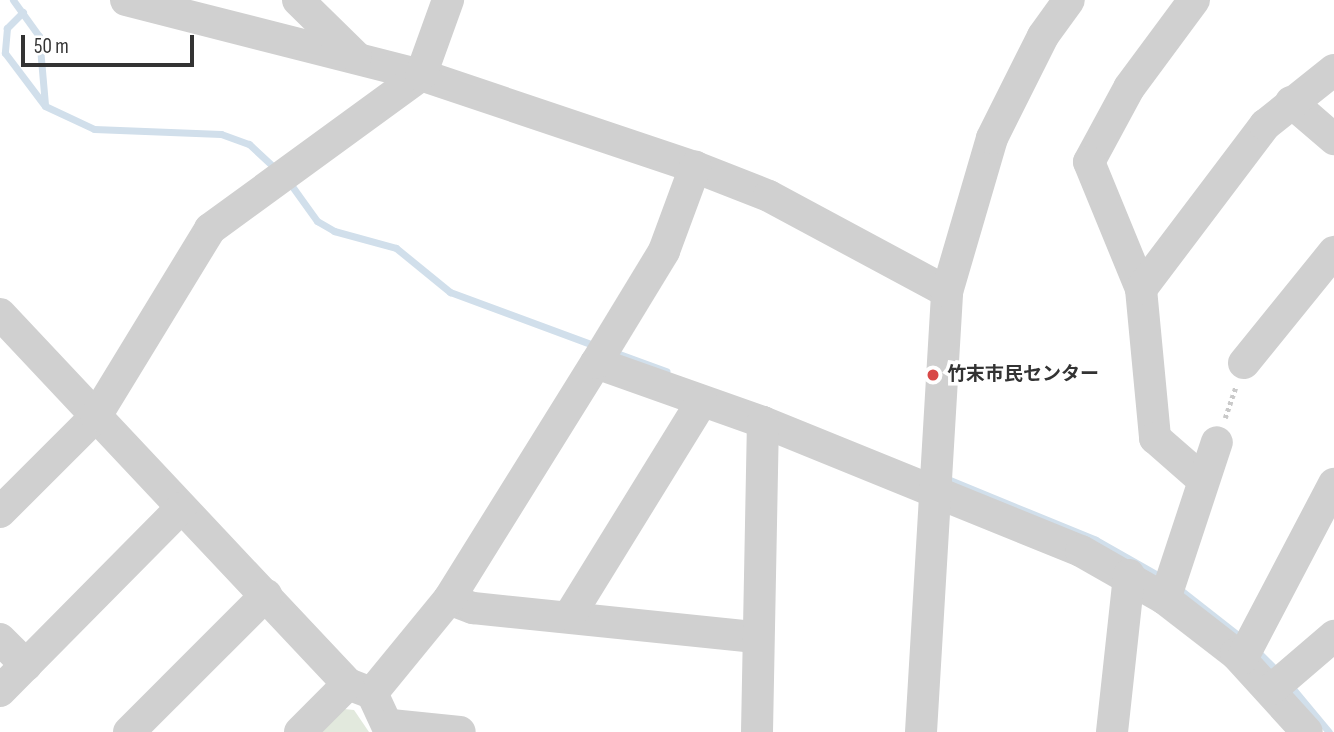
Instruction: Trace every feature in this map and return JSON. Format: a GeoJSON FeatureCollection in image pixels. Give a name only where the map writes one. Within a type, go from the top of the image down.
{"type":"FeatureCollection","features":[{"type":"Feature","properties":{"kind":"street"},"geometry":{"type":"LineString","coordinates":[[126,0],[421,75],[695,167],[769,196],[947,292]]}},
{"type":"Feature","properties":{"kind":"street"},"geometry":{"type":"LineString","coordinates":[[298,0],[357,58]]}},
{"type":"Feature","properties":{"kind":"street"},"geometry":{"type":"LineString","coordinates":[[5,497],[96,416],[210,229],[261,187],[421,75],[448,0]]}},
{"type":"Feature","properties":{"kind":"street"},"geometry":{"type":"LineString","coordinates":[[921,732],[947,292],[992,138],[1043,36],[1069,0]]}},
{"type":"Feature","properties":{"kind":"street"},"geometry":{"type":"LineString","coordinates":[[1194,0],[1129,88],[1089,162],[1141,289],[1155,438],[1203,480]]}},
{"type":"Feature","properties":{"kind":"street"},"geometry":{"type":"LineString","coordinates":[[1141,289],[1265,125],[1334,70]]}},
{"type":"Feature","properties":{"kind":"street"},"geometry":{"type":"LineString","coordinates":[[1291,102],[1334,139]]}},
{"type":"Feature","properties":{"kind":"street"},"geometry":{"type":"LineString","coordinates":[[300,732],[360,689],[449,599],[664,251],[695,167]]}},
{"type":"Feature","properties":{"kind":"street"},"geometry":{"type":"LineString","coordinates":[[1244,363],[1334,252]]}},
{"type":"Feature","properties":{"kind":"street"},"geometry":{"type":"LineString","coordinates":[[0,314],[181,508],[360,689],[391,729],[460,732]]}},
{"type":"Feature","properties":{"kind":"street"},"geometry":{"type":"LineString","coordinates":[[604,350],[702,401],[763,422],[937,492],[1129,575],[1170,584],[1283,680],[1307,732]]}},
{"type":"Feature","properties":{"kind":"street"},"geometry":{"type":"LineString","coordinates":[[570,615],[702,401]]}},
{"type":"Feature","properties":{"kind":"street"},"geometry":{"type":"LineString","coordinates":[[757,732],[756,637],[763,422]]}},
{"type":"Feature","properties":{"kind":"street"},"geometry":{"type":"LineString","coordinates":[[1170,584],[1217,442]]}},
{"type":"Feature","properties":{"kind":"street"},"geometry":{"type":"LineString","coordinates":[[1249,650],[1334,484]]}},
{"type":"Feature","properties":{"kind":"street"},"geometry":{"type":"LineString","coordinates":[[0,691],[181,508]]}},
{"type":"Feature","properties":{"kind":"street"},"geometry":{"type":"LineString","coordinates":[[1112,732],[1129,575]]}},
{"type":"Feature","properties":{"kind":"street"},"geometry":{"type":"LineString","coordinates":[[129,732],[266,594]]}},
{"type":"Feature","properties":{"kind":"street"},"geometry":{"type":"LineString","coordinates":[[449,599],[473,608],[570,615],[756,637]]}},
{"type":"Feature","properties":{"kind":"street"},"geometry":{"type":"LineString","coordinates":[[1283,680],[1334,635]]}},
{"type":"Feature","properties":{"kind":"street"},"geometry":{"type":"LineString","coordinates":[[0,639],[26,665]]}},
{"type":"Feature","properties":{"kind":"path"},"geometry":{"type":"LineString","coordinates":[[1217,442],[1244,363]]}},
{"type":"Feature","properties":{"kind":"shaded area"},"geometry":{"type":"Polygon","coordinates":[[[334,708],[354,710],[369,732],[310,732],[334,708]]]}},
{"type":"Feature","properties":{"kind":"waterway"},"geometry":{"type":"LineString","coordinates":[[13,0],[39,36],[45,105]]}},
{"type":"Feature","properties":{"kind":"waterway"},"geometry":{"type":"LineString","coordinates":[[23,12],[7,28],[5,53],[45,106],[94,129],[221,134],[249,144],[278,171]]}},
{"type":"Feature","properties":{"kind":"waterway"},"geometry":{"type":"LineString","coordinates":[[289,182],[317,221],[334,231],[396,248],[450,292],[596,346]]}},
{"type":"Feature","properties":{"kind":"waterway"},"geometry":{"type":"LineString","coordinates":[[611,351],[666,371]]}},
{"type":"Feature","properties":{"kind":"waterway"},"geometry":{"type":"LineString","coordinates":[[945,478],[1096,540],[1163,578]]}},
{"type":"Feature","properties":{"kind":"waterway"},"geometry":{"type":"LineString","coordinates":[[1178,588],[1243,639]]}},
{"type":"Feature","properties":{"kind":"waterway"},"geometry":{"type":"LineString","coordinates":[[1255,649],[1279,673]]}},
{"type":"Feature","properties":{"kind":"waterway"},"geometry":{"type":"LineString","coordinates":[[1289,684],[1329,732]]}},
{"type":"Feature","properties":{"kind":"place","name":"竹末市民センター"},"geometry":{"type":"Point","coordinates":[933,375]}}]}
